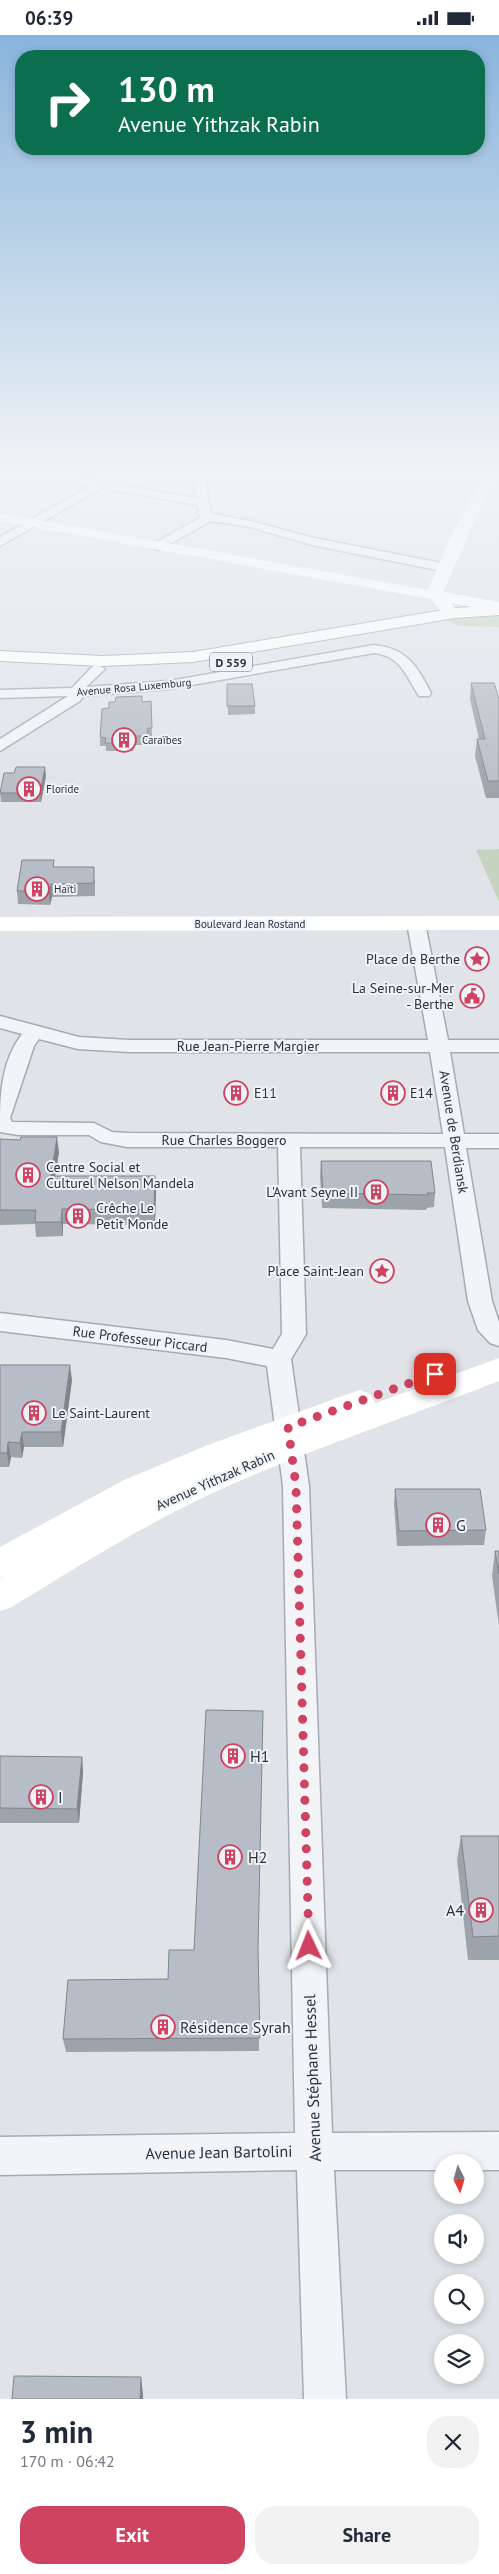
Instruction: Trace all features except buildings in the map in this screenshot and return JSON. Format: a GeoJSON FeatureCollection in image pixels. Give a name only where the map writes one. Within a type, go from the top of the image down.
{"type":"FeatureCollection","features":[{"type":"Feature","properties":{"kind":"main road"},"geometry":{"type":"LineString","coordinates":[[340,578],[377,585],[452,614],[499,609]]}},
{"type":"Feature","properties":{"kind":"main road"},"geometry":{"type":"LineString","coordinates":[[442,578],[436,589],[452,614]]}},
{"type":"Feature","properties":{"kind":"main road"},"geometry":{"type":"LineString","coordinates":[[452,614],[473,604],[499,609]]}},
{"type":"Feature","properties":{"kind":"main road","name":"D 559"},"geometry":{"type":"LineString","coordinates":[[0,655],[103,661],[201,656],[452,614]]}},
{"type":"Feature","properties":{"kind":"main road","name":"D 559"},"geometry":{"type":"LineString","coordinates":[[0,664],[98,669],[208,665],[366,642],[428,629],[452,614]]}},
{"type":"Feature","properties":{"kind":"main road","name":"Boulevard Jean Rostand"},"geometry":{"type":"LineString","coordinates":[[0,924],[499,923]]}},
{"type":"Feature","properties":{"kind":"main road","name":"Avenue Yithzak Rabin"},"geometry":{"type":"LineString","coordinates":[[0,1597],[89,1543],[168,1500],[226,1473],[289,1437],[499,1352]]}},
{"type":"Feature","properties":{"kind":"main road","name":"Avenue Yithzak Rabin"},"geometry":{"type":"LineString","coordinates":[[0,1564],[61,1528],[135,1489],[227,1450],[289,1437],[499,1369]]}},
{"type":"Feature","properties":{"kind":"street","name":"Avenue Rosa Luxemburg"},"geometry":{"type":"LineString","coordinates":[[0,695],[198,681],[374,649],[388,649],[398,655],[411,668],[424,693]]}},
{"type":"Feature","properties":{"kind":"street"},"geometry":{"type":"LineString","coordinates":[[72,668],[79,689]]}},
{"type":"Feature","properties":{"kind":"street"},"geometry":{"type":"LineString","coordinates":[[0,747],[68,702],[98,669]]}},
{"type":"Feature","properties":{"kind":"street","name":"Avenue de Berdiansk"},"geometry":{"type":"LineString","coordinates":[[416,923],[439,1046],[480,1301],[487,1324],[499,1337]]}},
{"type":"Feature","properties":{"kind":"street","name":"Rue Jean-Pierre Margier"},"geometry":{"type":"LineString","coordinates":[[0,1021],[78,1043],[129,1047],[499,1046]]}},
{"type":"Feature","properties":{"kind":"street","name":"Rue Charles Boggero"},"geometry":{"type":"LineString","coordinates":[[34,1032],[24,1045],[0,1118],[4,1127],[18,1129],[94,1129],[99,1134],[111,1139],[499,1141]]}},
{"type":"Feature","properties":{"kind":"street"},"geometry":{"type":"LineString","coordinates":[[279,1359],[294,1334],[289,1141]]}},
{"type":"Feature","properties":{"kind":"street","name":"Rue Professeur Piccard"},"geometry":{"type":"LineString","coordinates":[[0,1322],[236,1351],[279,1359]]}},
{"type":"Feature","properties":{"kind":"street","name":"Avenue Stéphane Hessel"},"geometry":{"type":"LineString","coordinates":[[279,1359],[296,1486],[314,2152],[325,2399]]}},
{"type":"Feature","properties":{"kind":"street","name":"Avenue Jean Bartolini"},"geometry":{"type":"LineString","coordinates":[[0,2156],[166,2152],[499,2151]]}},
{"type":"Feature","properties":{"kind":"green space"},"geometry":{"type":"Polygon","coordinates":[[[499,610],[499,627],[459,626],[448,621],[447,618],[499,610]]]}},
{"type":"Feature","properties":{"kind":"green space"},"geometry":{"type":"Polygon","coordinates":[[[499,849],[499,902],[476,850],[499,849]]]}},
{"type":"Feature","properties":{"kind":"place","name":"Caraïbes"},"geometry":{"type":"Point","coordinates":[124,740]}},
{"type":"Feature","properties":{"kind":"place","name":"Floride"},"geometry":{"type":"Point","coordinates":[29,789]}},
{"type":"Feature","properties":{"kind":"place","name":"Haïti"},"geometry":{"type":"Point","coordinates":[37,889]}},
{"type":"Feature","properties":{"kind":"place","name":"Place de Berthe"},"geometry":{"type":"Point","coordinates":[477,959]}},
{"type":"Feature","properties":{"kind":"place","name":"La Seine-sur-Mer - Berthe"},"geometry":{"type":"Point","coordinates":[472,996]}},
{"type":"Feature","properties":{"kind":"place","name":"E11"},"geometry":{"type":"Point","coordinates":[236,1093]}},
{"type":"Feature","properties":{"kind":"place","name":"E14"},"geometry":{"type":"Point","coordinates":[393,1093]}},
{"type":"Feature","properties":{"kind":"place","name":"Centre Social et Culturel Nelson Mandela"},"geometry":{"type":"Point","coordinates":[28,1175]}},
{"type":"Feature","properties":{"kind":"place","name":"L'Avant Seyne II"},"geometry":{"type":"Point","coordinates":[376,1192]}},
{"type":"Feature","properties":{"kind":"place","name":"Crêche Le Petit Monde"},"geometry":{"type":"Point","coordinates":[78,1216]}},
{"type":"Feature","properties":{"kind":"place","name":"Place Saint-Jean"},"geometry":{"type":"Point","coordinates":[382,1271]}},
{"type":"Feature","properties":{"kind":"place","name":"Le Saint-Laurent"},"geometry":{"type":"Point","coordinates":[34,1413]}},
{"type":"Feature","properties":{"kind":"place","name":"G"},"geometry":{"type":"Point","coordinates":[438,1525]}},
{"type":"Feature","properties":{"kind":"place","name":"H1"},"geometry":{"type":"Point","coordinates":[233,1756]}},
{"type":"Feature","properties":{"kind":"place","name":"I"},"geometry":{"type":"Point","coordinates":[41,1797]}},
{"type":"Feature","properties":{"kind":"place","name":"H2"},"geometry":{"type":"Point","coordinates":[230,1857]}},
{"type":"Feature","properties":{"kind":"place","name":"A4"},"geometry":{"type":"Point","coordinates":[481,1910]}},
{"type":"Feature","properties":{"kind":"place","name":"Résidence Syrah"},"geometry":{"type":"Point","coordinates":[163,2027]}},
{"type":"Feature","properties":{"kind":"route"},"geometry":{"type":"LineString","coordinates":[[309,1946],[297,1579],[296,1486],[288,1427],[435,1374]]}}]}
